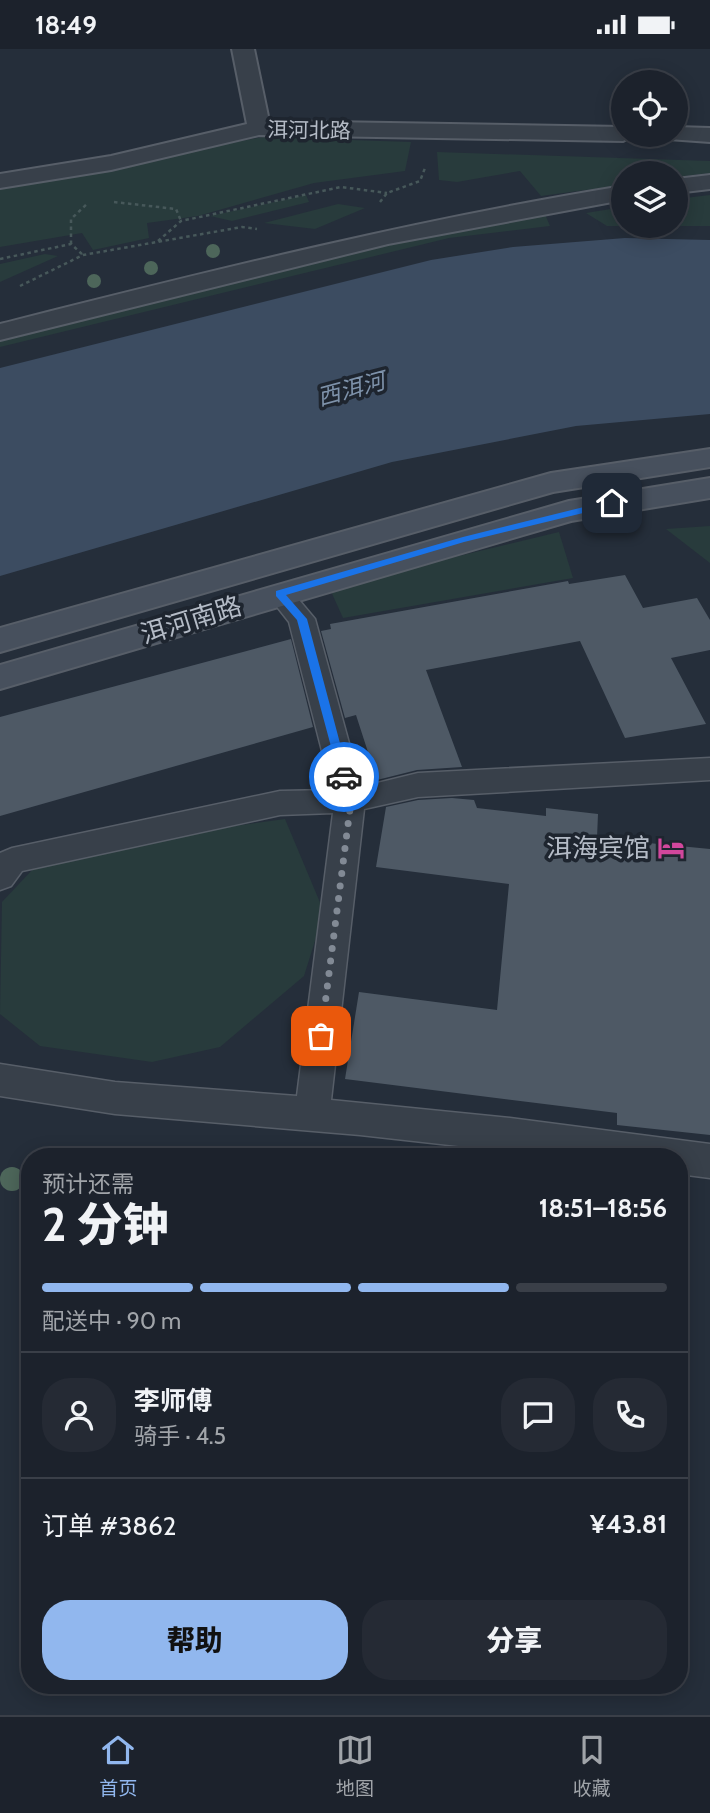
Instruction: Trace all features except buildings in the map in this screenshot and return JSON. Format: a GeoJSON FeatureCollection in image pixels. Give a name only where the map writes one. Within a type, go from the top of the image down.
{"type":"FeatureCollection","features":[{"type":"Feature","properties":{"kind":"main road","name":"洱河南路"},"geometry":{"type":"LineString","coordinates":[[0,640],[551,483],[710,458]]}},
{"type":"Feature","properties":{"kind":"main road","name":"洱河南路"},"geometry":{"type":"LineString","coordinates":[[0,677],[280,593],[569,511],[710,488]]}},
{"type":"Feature","properties":{"kind":"street"},"geometry":{"type":"LineString","coordinates":[[243,49],[258,128]]}},
{"type":"Feature","properties":{"kind":"street","name":"洱河北路"},"geometry":{"type":"LineString","coordinates":[[0,181],[111,163],[258,128],[611,134]]}},
{"type":"Feature","properties":{"kind":"street"},"geometry":{"type":"LineString","coordinates":[[688,134],[710,135]]}},
{"type":"Feature","properties":{"kind":"street"},"geometry":{"type":"LineString","coordinates":[[688,185],[710,182]]}},
{"type":"Feature","properties":{"kind":"street"},"geometry":{"type":"LineString","coordinates":[[0,332],[346,245],[531,207],[611,195]]}},
{"type":"Feature","properties":{"kind":"lane"},"geometry":{"type":"LineString","coordinates":[[280,593],[302,619],[351,801],[312,1114]]}},
{"type":"Feature","properties":{"kind":"lane"},"geometry":{"type":"LineString","coordinates":[[0,877],[12,861],[280,803],[351,801],[418,785],[710,769]]}},
{"type":"Feature","properties":{"kind":"lane"},"geometry":{"type":"LineString","coordinates":[[0,1080],[59,1093],[312,1114],[624,1148]]}},
{"type":"Feature","properties":{"kind":"lane"},"geometry":{"type":"LineString","coordinates":[[688,1158],[710,1161]]}},
{"type":"Feature","properties":{"kind":"path"},"geometry":{"type":"LineString","coordinates":[[157,242],[181,221],[341,187],[387,193],[420,181],[436,132]]}},
{"type":"Feature","properties":{"kind":"path"},"geometry":{"type":"LineString","coordinates":[[374,210],[387,193]]}},
{"type":"Feature","properties":{"kind":"path"},"geometry":{"type":"LineString","coordinates":[[83,255],[71,244],[71,219],[90,202]]}},
{"type":"Feature","properties":{"kind":"path"},"geometry":{"type":"LineString","coordinates":[[104,202],[131,202],[176,209],[181,221]]}},
{"type":"Feature","properties":{"kind":"path"},"geometry":{"type":"LineString","coordinates":[[12,290],[83,255],[242,227],[267,230]]}},
{"type":"Feature","properties":{"kind":"path"},"geometry":{"type":"LineString","coordinates":[[0,259],[71,244]]}},
{"type":"Feature","properties":{"kind":"shaded area"},"geometry":{"type":"Polygon","coordinates":[[[263,137],[411,142],[405,171],[314,183],[198,216],[147,223],[149,238],[93,250],[82,233],[0,247],[0,187],[263,137]]]}},
{"type":"Feature","properties":{"kind":"shaded area"},"geometry":{"type":"Polygon","coordinates":[[[437,152],[710,161],[710,173],[688,176],[688,161],[611,161],[611,187],[541,196],[520,171],[457,182],[439,180],[437,152]]]}},
{"type":"Feature","properties":{"kind":"shaded area"},"geometry":{"type":"Polygon","coordinates":[[[306,195],[309,202],[232,221],[210,216],[306,195]]]}},
{"type":"Feature","properties":{"kind":"shaded area"},"geometry":{"type":"Polygon","coordinates":[[[710,195],[710,226],[688,226],[688,198],[710,195]]]}},
{"type":"Feature","properties":{"kind":"shaded area"},"geometry":{"type":"Polygon","coordinates":[[[338,204],[365,208],[315,229],[264,223],[338,204]]]}},
{"type":"Feature","properties":{"kind":"shaded area"},"geometry":{"type":"Polygon","coordinates":[[[611,209],[611,226],[607,226],[586,213],[611,209]]]}},
{"type":"Feature","properties":{"kind":"shaded area"},"geometry":{"type":"Polygon","coordinates":[[[544,212],[550,226],[449,238],[0,347],[0,338],[422,235],[544,212]]]}},
{"type":"Feature","properties":{"kind":"shaded area"},"geometry":{"type":"Polygon","coordinates":[[[45,254],[58,256],[0,282],[0,264],[45,254]]]}},
{"type":"Feature","properties":{"kind":"shaded area"},"geometry":{"type":"Polygon","coordinates":[[[710,526],[710,563],[666,529],[710,526]]]}},
{"type":"Feature","properties":{"kind":"shaded area"},"geometry":{"type":"Polygon","coordinates":[[[559,532],[573,578],[343,618],[329,587],[559,532]]]}},
{"type":"Feature","properties":{"kind":"shaded area"},"geometry":{"type":"Polygon","coordinates":[[[285,819],[324,912],[304,976],[220,1047],[152,1062],[40,1046],[0,1014],[2,902],[34,868],[192,832],[285,819]]]}},
{"type":"Feature","properties":{"kind":"water","name":"西洱河"},"geometry":{"type":"Polygon","coordinates":[[[625,238],[710,240],[710,414],[576,426],[392,462],[0,576],[0,368],[431,260],[513,247],[625,238]]]}},
{"type":"Feature","properties":{"kind":"way so far"},"geometry":{"type":"LineString","coordinates":[[321,1036],[351,801],[344,777]]}},
{"type":"Feature","properties":{"kind":"place","name":"洱海宾馆"},"geometry":{"type":"Point","coordinates":[671,848]}},
{"type":"Feature","properties":{"kind":"route"},"geometry":{"type":"LineString","coordinates":[[344,777],[302,619],[280,593],[569,511],[612,503]]}}]}
